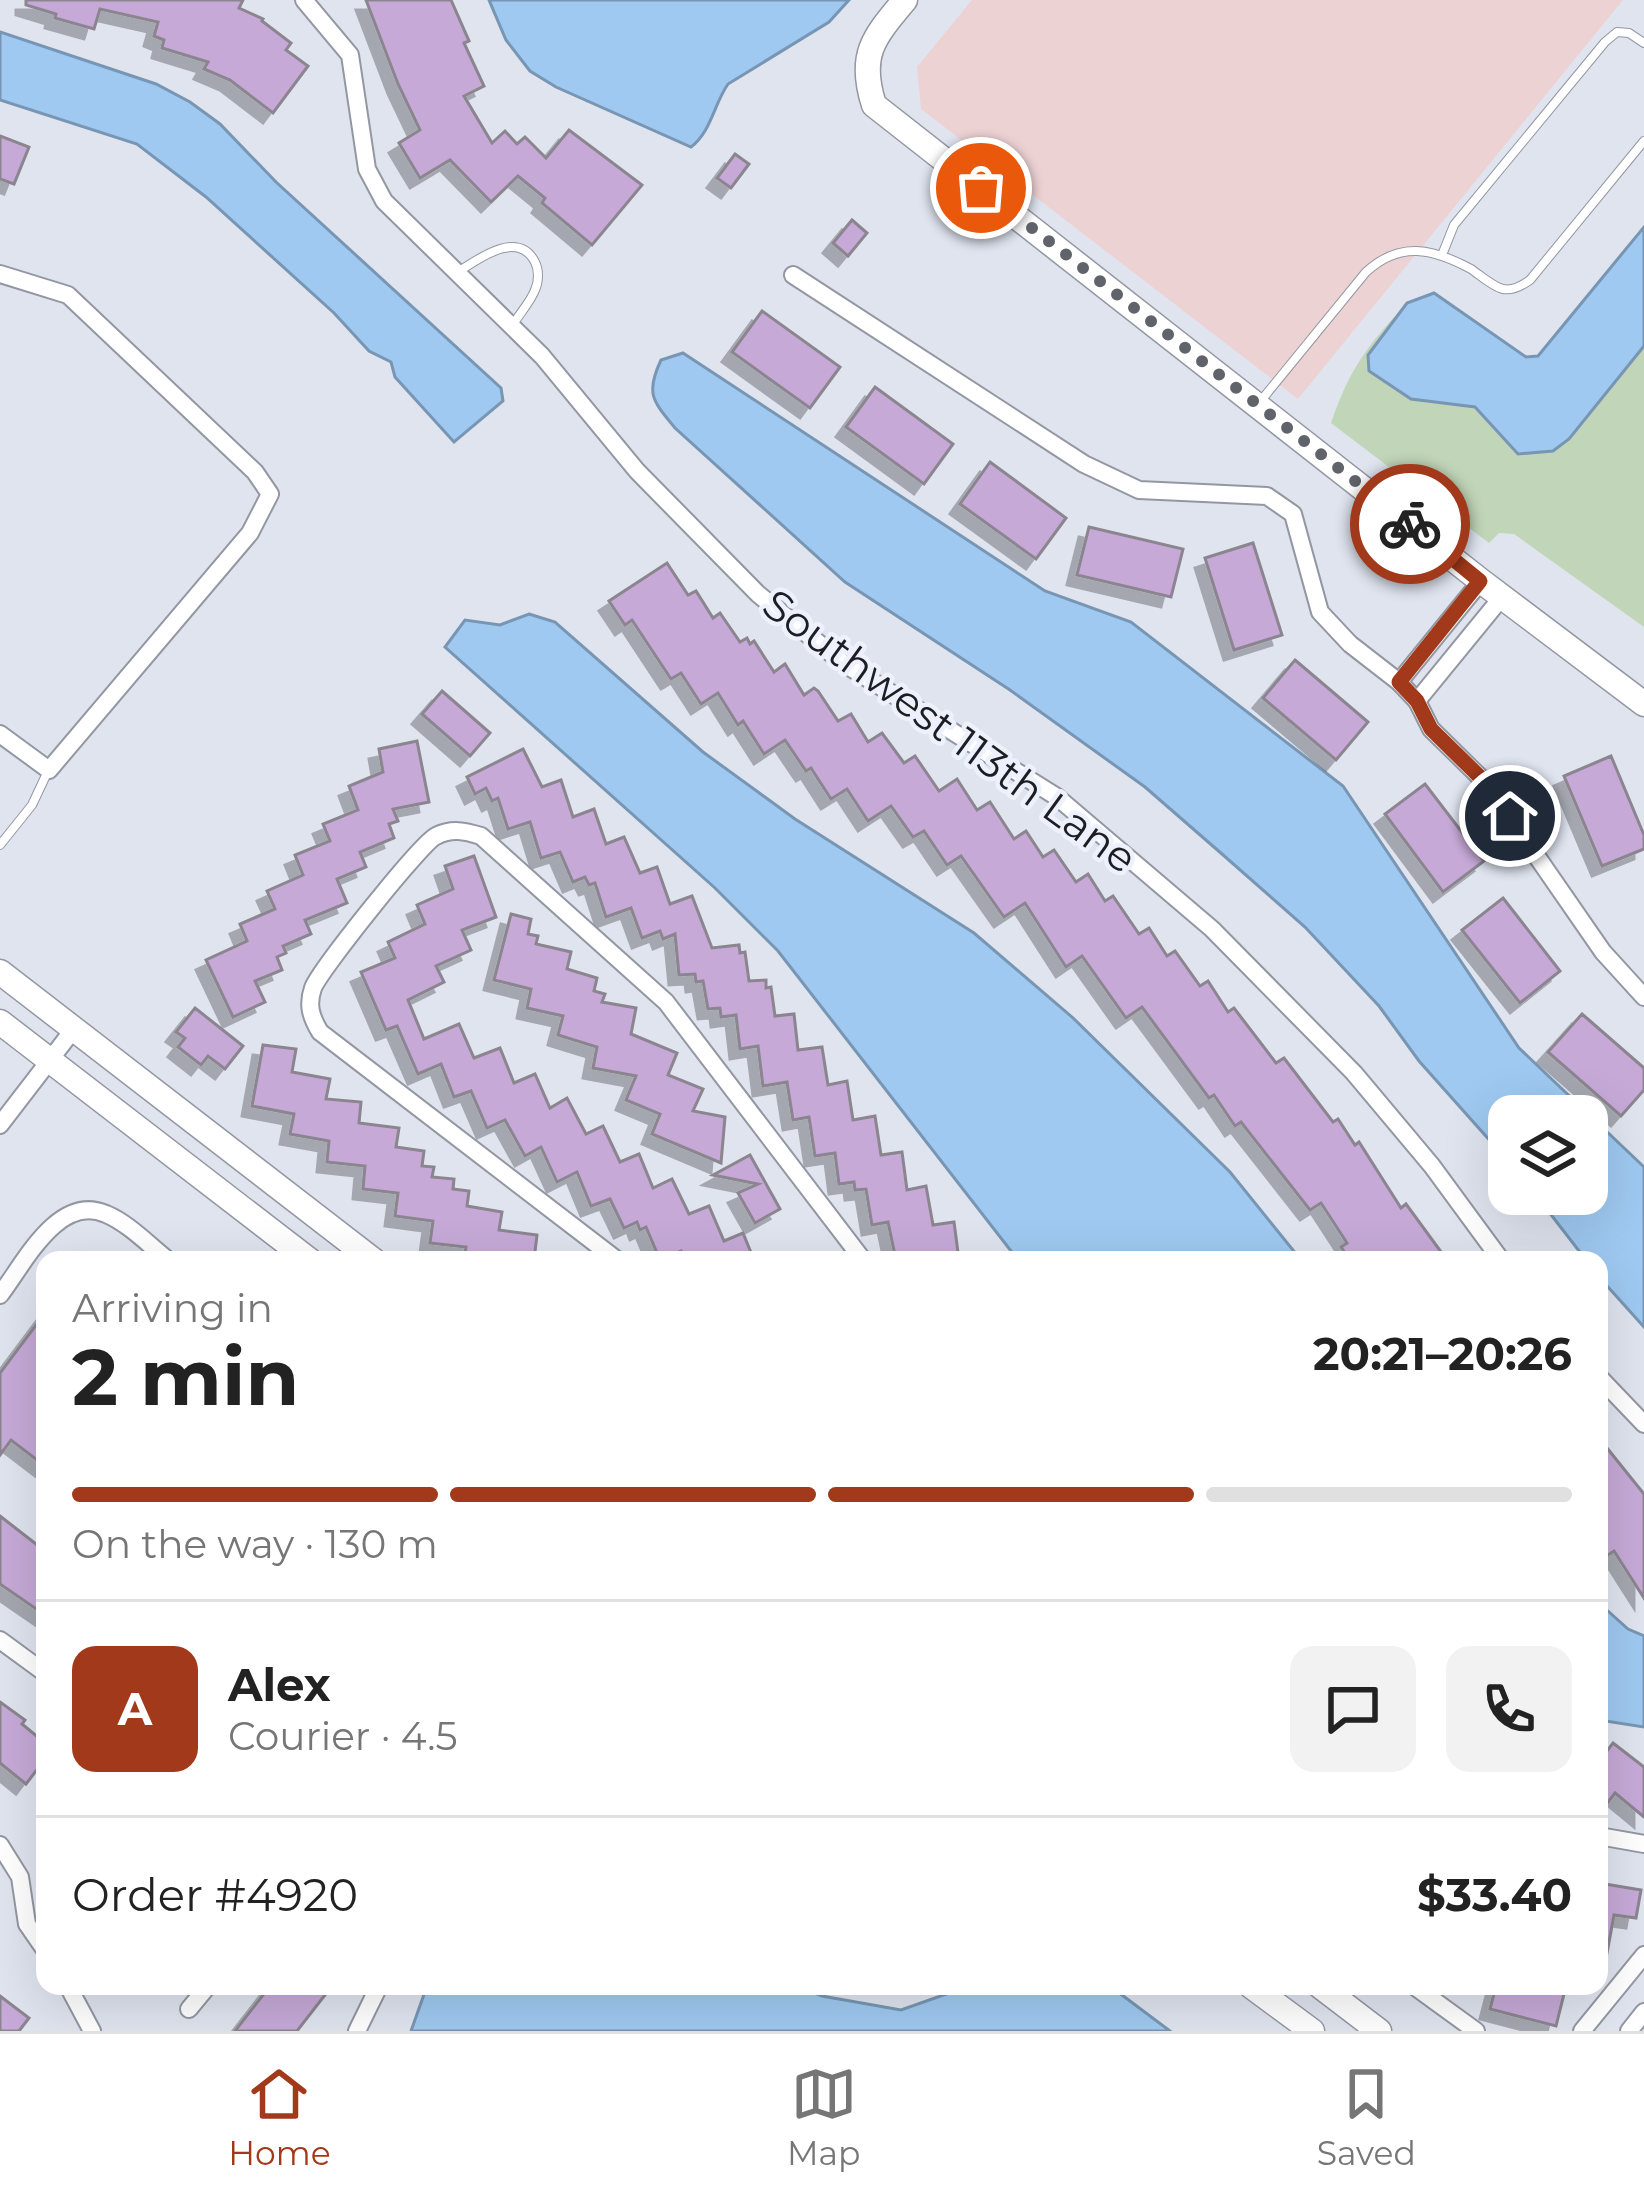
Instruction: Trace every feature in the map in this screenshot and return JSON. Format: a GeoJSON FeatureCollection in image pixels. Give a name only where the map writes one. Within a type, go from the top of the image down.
{"type":"FeatureCollection","features":[{"type":"Feature","properties":{"kind":"street","name":"Southwest 113th Lane"},"geometry":{"type":"LineString","coordinates":[[304,0],[350,55],[367,169],[384,201],[574,391],[638,471],[758,594],[843,663],[1057,797],[1211,929],[1354,1073],[1432,1166],[1494,1251]]}},
{"type":"Feature","properties":{"kind":"street"},"geometry":{"type":"LineString","coordinates":[[905,0],[875,36],[865,76],[874,105],[1480,581],[1644,704]]}},
{"type":"Feature","properties":{"kind":"street"},"geometry":{"type":"LineString","coordinates":[[0,274],[68,296],[255,472],[271,494],[250,533],[49,770],[0,734]]}},
{"type":"Feature","properties":{"kind":"street"},"geometry":{"type":"LineString","coordinates":[[793,275],[1084,464],[1139,490],[1267,496],[1293,514],[1319,612],[1417,701],[1431,729],[1486,783],[1603,952],[1644,997]]}},
{"type":"Feature","properties":{"kind":"street"},"geometry":{"type":"LineString","coordinates":[[1399,682],[1480,581]]}},
{"type":"Feature","properties":{"kind":"street"},"geometry":{"type":"LineString","coordinates":[[1417,701],[1502,597]]}},
{"type":"Feature","properties":{"kind":"street"},"geometry":{"type":"LineString","coordinates":[[604,1251],[320,1032],[311,1018],[309,1002],[325,967],[432,837],[460,829],[481,836],[666,1002],[856,1251]]}},
{"type":"Feature","properties":{"kind":"street"},"geometry":{"type":"LineString","coordinates":[[0,972],[362,1251]]}},
{"type":"Feature","properties":{"kind":"street"},"geometry":{"type":"LineString","coordinates":[[0,1022],[298,1251]]}},
{"type":"Feature","properties":{"kind":"street"},"geometry":{"type":"LineString","coordinates":[[0,1125],[73,1030]]}},
{"type":"Feature","properties":{"kind":"street"},"geometry":{"type":"LineString","coordinates":[[0,1295],[56,1222],[71,1212],[89,1208],[110,1215],[156,1251]]}},
{"type":"Feature","properties":{"kind":"street"},"geometry":{"type":"LineString","coordinates":[[1608,1386],[1644,1424]]}},
{"type":"Feature","properties":{"kind":"street"},"geometry":{"type":"LineString","coordinates":[[0,1640],[36,1666]]}},
{"type":"Feature","properties":{"kind":"street"},"geometry":{"type":"LineString","coordinates":[[1608,1838],[1644,1844]]}},
{"type":"Feature","properties":{"kind":"street"},"geometry":{"type":"LineString","coordinates":[[0,1845],[20,1877],[27,1924],[36,1937]]}},
{"type":"Feature","properties":{"kind":"street"},"geometry":{"type":"LineString","coordinates":[[1582,2031],[1644,1955]]}},
{"type":"Feature","properties":{"kind":"street"},"geometry":{"type":"LineString","coordinates":[[73,1995],[92,2031]]}},
{"type":"Feature","properties":{"kind":"street"},"geometry":{"type":"LineString","coordinates":[[189,2009],[201,1995]]}},
{"type":"Feature","properties":{"kind":"street"},"geometry":{"type":"LineString","coordinates":[[357,2031],[375,1995]]}},
{"type":"Feature","properties":{"kind":"street"},"geometry":{"type":"LineString","coordinates":[[1263,1995],[1312,2031]]}},
{"type":"Feature","properties":{"kind":"street"},"geometry":{"type":"LineString","coordinates":[[1332,1995],[1379,2031]]}},
{"type":"Feature","properties":{"kind":"street"},"geometry":{"type":"LineString","coordinates":[[1426,1995],[1476,2031]]}},
{"type":"Feature","properties":{"kind":"street"},"geometry":{"type":"LineString","coordinates":[[1629,2031],[1644,2012]]}},
{"type":"Feature","properties":{"kind":"lane"},"geometry":{"type":"LineString","coordinates":[[1442,255],[1454,225],[1605,42],[1617,32],[1629,33],[1644,43]]}},
{"type":"Feature","properties":{"kind":"lane"},"geometry":{"type":"LineString","coordinates":[[1258,404],[1384,256],[1407,250],[1442,255],[1502,289],[1520,287],[1644,141]]}},
{"type":"Feature","properties":{"kind":"lane"},"geometry":{"type":"LineString","coordinates":[[457,273],[488,251],[513,246],[529,253],[538,267],[536,289],[512,326]]}},
{"type":"Feature","properties":{"kind":"lane"},"geometry":{"type":"LineString","coordinates":[[0,845],[32,805],[49,770]]}},
{"type":"Feature","properties":{"kind":"shaded area"},"geometry":{"type":"Polygon","coordinates":[[[972,0],[1623,0],[1298,399],[921,109],[917,67],[972,0]]]}},
{"type":"Feature","properties":{"kind":"green space"},"geometry":{"type":"Polygon","coordinates":[[[1407,303],[1369,355],[1411,399],[1475,407],[1518,454],[1569,439],[1644,346],[1644,627],[1514,534],[1499,533],[1489,543],[1331,423],[1361,358],[1407,303]]]}},
{"type":"Feature","properties":{"kind":"water"},"geometry":{"type":"Polygon","coordinates":[[[489,0],[849,0],[829,22],[728,84],[703,134],[691,147],[530,71],[506,40],[489,0]]]}},
{"type":"Feature","properties":{"kind":"water"},"geometry":{"type":"Polygon","coordinates":[[[0,32],[156,84],[220,124],[276,182],[501,388],[503,401],[454,442],[395,377],[391,362],[369,351],[206,197],[137,144],[0,100],[0,32]]]}},
{"type":"Feature","properties":{"kind":"water"},"geometry":{"type":"Polygon","coordinates":[[[1644,227],[1644,346],[1569,439],[1553,451],[1518,454],[1475,407],[1411,399],[1369,371],[1368,355],[1407,303],[1434,293],[1526,357],[1538,356],[1644,227]]]}},
{"type":"Feature","properties":{"kind":"water"},"geometry":{"type":"Polygon","coordinates":[[[683,353],[1045,591],[1131,622],[1343,786],[1519,1048],[1568,1095],[1488,1095],[1488,1138],[1419,1061],[1379,1006],[1305,927],[1145,787],[1010,690],[845,582],[675,428],[657,404],[653,381],[661,360],[683,353]]]}},
{"type":"Feature","properties":{"kind":"water"},"geometry":{"type":"Polygon","coordinates":[[[529,614],[555,622],[703,752],[795,819],[974,933],[1072,1017],[1230,1172],[1294,1251],[1011,1251],[778,951],[715,888],[445,647],[465,620],[500,625],[529,614]]]}},
{"type":"Feature","properties":{"kind":"water"},"geometry":{"type":"Polygon","coordinates":[[[1608,1133],[1644,1167],[1644,1327],[1608,1287],[1608,1251],[1579,1251],[1551,1215],[1608,1215],[1608,1133]]]}},
{"type":"Feature","properties":{"kind":"water"},"geometry":{"type":"Polygon","coordinates":[[[1608,1611],[1644,1636],[1644,1727],[1608,1721],[1608,1611]]]}},
{"type":"Feature","properties":{"kind":"water"},"geometry":{"type":"Polygon","coordinates":[[[424,1995],[820,1995],[901,2010],[944,1995],[1122,1995],[1170,2031],[411,2031],[424,1995]]]}},
{"type":"Feature","properties":{"kind":"building"},"geometry":{"type":"Polygon","coordinates":[[[26,0],[243,0],[239,8],[263,19],[291,43],[286,50],[308,66],[273,113],[230,80],[204,69],[208,62],[162,48],[164,40],[154,36],[158,22],[100,9],[94,29],[55,18],[56,14],[26,5],[26,0]]]}},
{"type":"Feature","properties":{"kind":"building"},"geometry":{"type":"Polygon","coordinates":[[[366,0],[451,0],[484,86],[464,96],[492,143],[505,131],[517,144],[525,137],[546,158],[569,130],[642,185],[592,245],[518,176],[491,202],[450,160],[420,178],[399,143],[420,130],[366,0]]]}},
{"type":"Feature","properties":{"kind":"building"},"geometry":{"type":"Polygon","coordinates":[[[0,136],[29,147],[14,184],[0,179],[0,136]]]}},
{"type":"Feature","properties":{"kind":"building"},"geometry":{"type":"Polygon","coordinates":[[[735,154],[749,164],[731,188],[717,178],[735,154]]]}},
{"type":"Feature","properties":{"kind":"building"},"geometry":{"type":"Polygon","coordinates":[[[852,220],[867,233],[848,256],[833,243],[852,220]]]}},
{"type":"Feature","properties":{"kind":"building"},"geometry":{"type":"Polygon","coordinates":[[[762,311],[840,367],[810,408],[732,352],[762,311]]]}},
{"type":"Feature","properties":{"kind":"building"},"geometry":{"type":"Polygon","coordinates":[[[875,387],[953,444],[924,484],[846,427],[875,387]]]}},
{"type":"Feature","properties":{"kind":"building"},"geometry":{"type":"Polygon","coordinates":[[[990,462],[1066,518],[1036,559],[960,504],[990,462]]]}},
{"type":"Feature","properties":{"kind":"building"},"geometry":{"type":"Polygon","coordinates":[[[1089,527],[1183,549],[1171,597],[1077,575],[1089,527]]]}},
{"type":"Feature","properties":{"kind":"building"},"geometry":{"type":"Polygon","coordinates":[[[1253,543],[1282,635],[1234,650],[1205,558],[1253,543]]]}},
{"type":"Feature","properties":{"kind":"building"},"geometry":{"type":"Polygon","coordinates":[[[667,563],[688,595],[696,591],[713,618],[720,613],[740,642],[754,641],[774,672],[785,664],[804,695],[814,688],[818,691],[838,721],[851,714],[868,742],[882,733],[904,763],[915,756],[939,791],[957,779],[977,810],[990,802],[1014,839],[1026,831],[1043,857],[1054,850],[1076,882],[1088,874],[1105,901],[1113,896],[1139,934],[1149,928],[1167,956],[1175,951],[1200,986],[1208,981],[1228,1012],[1234,1008],[1276,1063],[1284,1058],[1333,1122],[1338,1119],[1355,1145],[1359,1142],[1401,1208],[1406,1204],[1440,1251],[1344,1251],[1341,1247],[1347,1243],[1321,1203],[1310,1210],[1241,1122],[1235,1126],[1214,1095],[1209,1098],[1142,1007],[1126,1018],[1082,956],[1066,967],[1025,903],[1004,917],[961,856],[947,865],[924,831],[913,837],[891,806],[868,821],[847,789],[831,799],[785,740],[764,754],[718,693],[701,704],[681,673],[671,679],[632,620],[625,625],[609,601],[667,563]]]}},
{"type":"Feature","properties":{"kind":"building"},"geometry":{"type":"Polygon","coordinates":[[[1295,660],[1368,722],[1336,760],[1263,698],[1295,660]]]}},
{"type":"Feature","properties":{"kind":"building"},"geometry":{"type":"Polygon","coordinates":[[[442,691],[490,733],[470,756],[422,714],[442,691]]]}},
{"type":"Feature","properties":{"kind":"building"},"geometry":{"type":"Polygon","coordinates":[[[417,741],[429,802],[393,809],[398,821],[389,824],[394,838],[360,852],[366,867],[337,879],[347,903],[305,920],[311,934],[283,946],[286,953],[277,957],[282,970],[255,981],[265,1002],[233,1017],[206,960],[247,941],[240,924],[275,909],[267,891],[303,875],[295,855],[330,841],[323,824],[358,810],[349,786],[383,772],[379,749],[417,741]]]}},
{"type":"Feature","properties":{"kind":"building"},"geometry":{"type":"Polygon","coordinates":[[[523,749],[542,787],[561,780],[573,817],[594,809],[606,844],[624,837],[640,873],[657,867],[670,904],[692,896],[712,948],[739,945],[740,953],[745,952],[749,981],[766,980],[766,988],[771,987],[775,1016],[794,1014],[798,1050],[822,1047],[828,1085],[847,1081],[853,1120],[875,1116],[881,1155],[902,1152],[907,1190],[926,1186],[933,1225],[954,1222],[958,1251],[894,1251],[888,1222],[872,1225],[866,1189],[855,1190],[854,1182],[839,1184],[835,1153],[815,1156],[809,1117],[793,1120],[787,1082],[763,1086],[758,1046],[740,1049],[736,1015],[721,1017],[720,1008],[708,1009],[703,981],[696,982],[695,974],[679,975],[675,934],[663,939],[660,931],[642,938],[631,908],[606,917],[595,883],[589,885],[585,877],[573,882],[560,852],[541,858],[530,822],[508,829],[498,798],[492,801],[486,788],[475,794],[467,777],[523,749]]]}},
{"type":"Feature","properties":{"kind":"building"},"geometry":{"type":"Polygon","coordinates":[[[1611,756],[1644,835],[1644,849],[1602,866],[1564,776],[1611,756]]]}},
{"type":"Feature","properties":{"kind":"building"},"geometry":{"type":"Polygon","coordinates":[[[1425,784],[1484,861],[1443,892],[1385,814],[1425,784]]]}},
{"type":"Feature","properties":{"kind":"building"},"geometry":{"type":"Polygon","coordinates":[[[474,856],[496,917],[462,930],[471,950],[436,966],[444,982],[408,1000],[424,1039],[459,1024],[474,1058],[500,1048],[514,1083],[535,1074],[550,1108],[567,1098],[586,1134],[603,1126],[620,1162],[639,1154],[653,1188],[672,1179],[689,1214],[709,1206],[724,1241],[743,1233],[750,1251],[656,1251],[646,1227],[640,1230],[637,1222],[624,1228],[610,1199],[591,1206],[577,1172],[557,1182],[541,1147],[525,1156],[505,1120],[487,1128],[471,1091],[454,1097],[441,1064],[418,1074],[397,1026],[386,1030],[361,972],[395,958],[388,942],[425,924],[417,905],[453,889],[445,866],[474,856]]]}},
{"type":"Feature","properties":{"kind":"building"},"geometry":{"type":"Polygon","coordinates":[[[1503,898],[1560,971],[1520,1003],[1462,930],[1503,898]]]}},
{"type":"Feature","properties":{"kind":"building"},"geometry":{"type":"Polygon","coordinates":[[[511,914],[531,919],[528,934],[538,936],[536,944],[571,952],[567,969],[597,978],[594,991],[605,994],[602,1002],[636,1008],[631,1034],[677,1053],[668,1075],[703,1089],[693,1111],[725,1117],[721,1163],[652,1134],[660,1114],[626,1100],[636,1076],[593,1068],[597,1047],[558,1035],[563,1016],[527,1008],[531,989],[494,980],[511,914]]]}},
{"type":"Feature","properties":{"kind":"building"},"geometry":{"type":"Polygon","coordinates":[[[195,1008],[243,1046],[225,1069],[208,1056],[201,1065],[178,1047],[185,1038],[176,1032],[195,1008]]]}},
{"type":"Feature","properties":{"kind":"building"},"geometry":{"type":"Polygon","coordinates":[[[1582,1014],[1644,1068],[1644,1090],[1621,1116],[1608,1105],[1608,1095],[1597,1095],[1548,1052],[1582,1014]]]}},
{"type":"Feature","properties":{"kind":"building"},"geometry":{"type":"Polygon","coordinates":[[[263,1045],[296,1049],[292,1072],[330,1079],[326,1099],[361,1102],[359,1123],[399,1128],[396,1147],[424,1151],[422,1166],[434,1167],[432,1177],[454,1179],[453,1189],[469,1191],[467,1206],[502,1212],[499,1230],[537,1235],[535,1251],[465,1251],[466,1247],[430,1243],[433,1221],[395,1216],[398,1193],[363,1189],[365,1166],[327,1162],[329,1141],[290,1134],[294,1114],[252,1106],[263,1045]]]}},
{"type":"Feature","properties":{"kind":"building"},"geometry":{"type":"Polygon","coordinates":[[[750,1155],[780,1209],[755,1223],[738,1193],[758,1184],[713,1175],[750,1155]]]}},
{"type":"Feature","properties":{"kind":"building"},"geometry":{"type":"Polygon","coordinates":[[[36,1325],[36,1459],[11,1440],[0,1455],[0,1373],[36,1325]]]}},
{"type":"Feature","properties":{"kind":"building"},"geometry":{"type":"Polygon","coordinates":[[[1608,1449],[1644,1494],[1644,1598],[1614,1551],[1608,1555],[1608,1449]]]}},
{"type":"Feature","properties":{"kind":"building"},"geometry":{"type":"Polygon","coordinates":[[[0,1516],[36,1544],[36,1609],[0,1584],[0,1516]]]}},
{"type":"Feature","properties":{"kind":"building"},"geometry":{"type":"Polygon","coordinates":[[[0,1702],[25,1720],[22,1724],[36,1736],[36,1771],[26,1784],[0,1763],[0,1702]]]}},
{"type":"Feature","properties":{"kind":"building"},"geometry":{"type":"Polygon","coordinates":[[[1613,1743],[1644,1767],[1644,1817],[1615,1793],[1608,1802],[1608,1749],[1613,1743]]]}},
{"type":"Feature","properties":{"kind":"building"},"geometry":{"type":"Polygon","coordinates":[[[1608,1884],[1641,1890],[1636,1918],[1614,1915],[1608,1948],[1608,1884]]]}},
{"type":"Feature","properties":{"kind":"building"},"geometry":{"type":"Polygon","coordinates":[[[263,1995],[325,1995],[297,2031],[235,2031],[263,1995]]]}},
{"type":"Feature","properties":{"kind":"building"},"geometry":{"type":"Polygon","coordinates":[[[1494,1995],[1564,1995],[1556,2026],[1490,2009],[1494,1995]]]}},
{"type":"Feature","properties":{"kind":"building"},"geometry":{"type":"Polygon","coordinates":[[[0,1996],[29,2018],[19,2031],[0,2031],[0,1996]]]}},
{"type":"Feature","properties":{"kind":"way so far"},"geometry":{"type":"LineString","coordinates":[[981,188],[1410,524]]}},
{"type":"Feature","properties":{"kind":"route"},"geometry":{"type":"LineString","coordinates":[[1410,524],[1480,581],[1399,682],[1417,701],[1431,729],[1486,783],[1510,816]]}}]}
